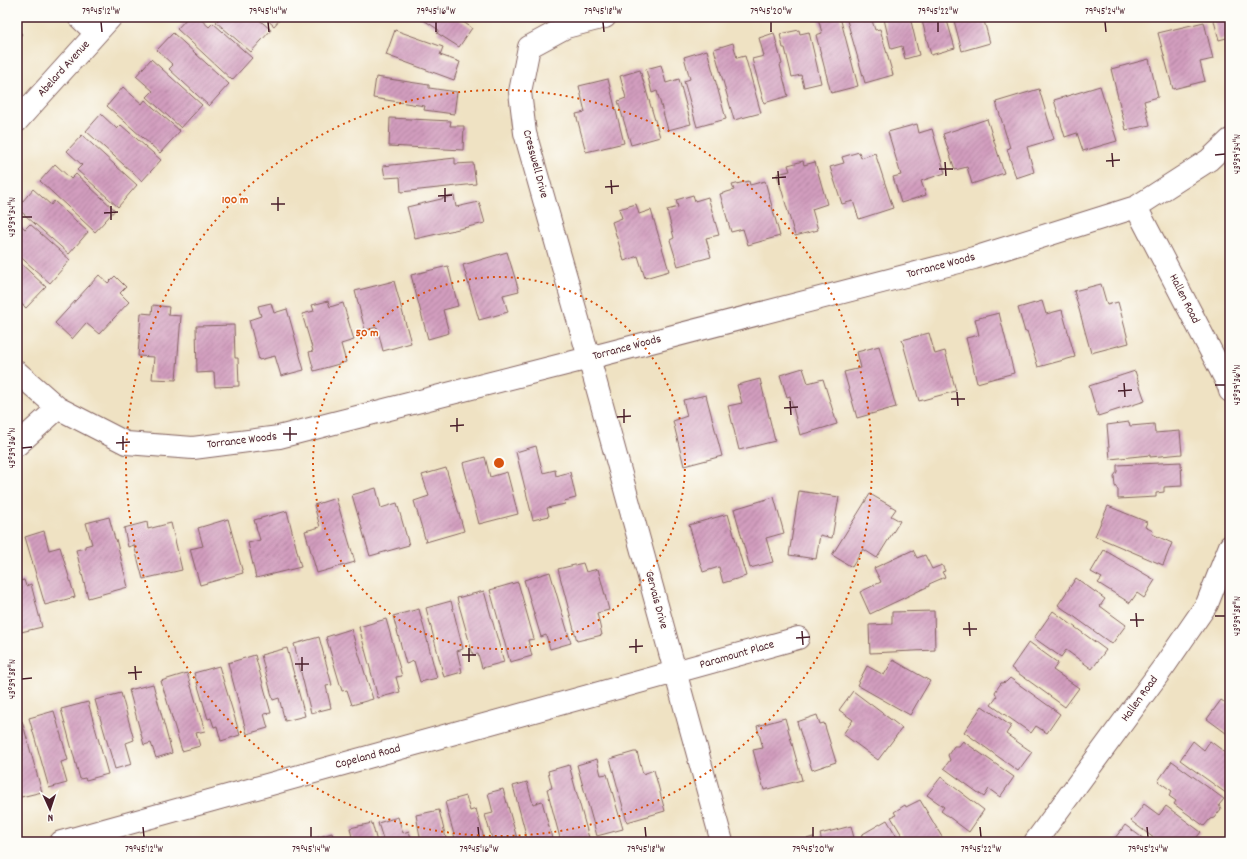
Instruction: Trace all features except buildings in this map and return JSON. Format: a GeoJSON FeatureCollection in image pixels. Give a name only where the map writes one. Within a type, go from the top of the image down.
{"type":"FeatureCollection","features":[{"type":"Feature","properties":{"kind":"street"},"geometry":{"type":"LineString","coordinates":[[79,17],[96,33]]}},
{"type":"Feature","properties":{"kind":"street","name":"Abelard Avenue"},"geometry":{"type":"LineString","coordinates":[[17,121],[111,17]]}},
{"type":"Feature","properties":{"kind":"street","name":"Cresswell Drive"},"geometry":{"type":"LineString","coordinates":[[590,358],[525,133],[520,92],[530,47],[566,27],[605,17]]}},
{"type":"Feature","properties":{"kind":"street","name":"Torrance Woods"},"geometry":{"type":"LineString","coordinates":[[17,372],[58,408],[126,443],[194,448],[279,437],[974,258],[1136,207],[1209,160],[1230,140]]}},
{"type":"Feature","properties":{"kind":"street","name":"Hallen Road"},"geometry":{"type":"LineString","coordinates":[[1136,207],[1209,346],[1229,386],[1230,391]]}},
{"type":"Feature","properties":{"kind":"street","name":"Gervais Drive"},"geometry":{"type":"LineString","coordinates":[[590,358],[722,842]]}},
{"type":"Feature","properties":{"kind":"street"},"geometry":{"type":"LineString","coordinates":[[17,445],[58,408]]}},
{"type":"Feature","properties":{"kind":"street","name":"Hallen Road"},"geometry":{"type":"LineString","coordinates":[[1035,842],[1165,665],[1207,604],[1230,546]]}},
{"type":"Feature","properties":{"kind":"street","name":"Paramount Place"},"geometry":{"type":"LineString","coordinates":[[676,672],[798,638]]}},
{"type":"Feature","properties":{"kind":"street","name":"Copeland Road"},"geometry":{"type":"LineString","coordinates":[[61,842],[676,672]]}}]}
